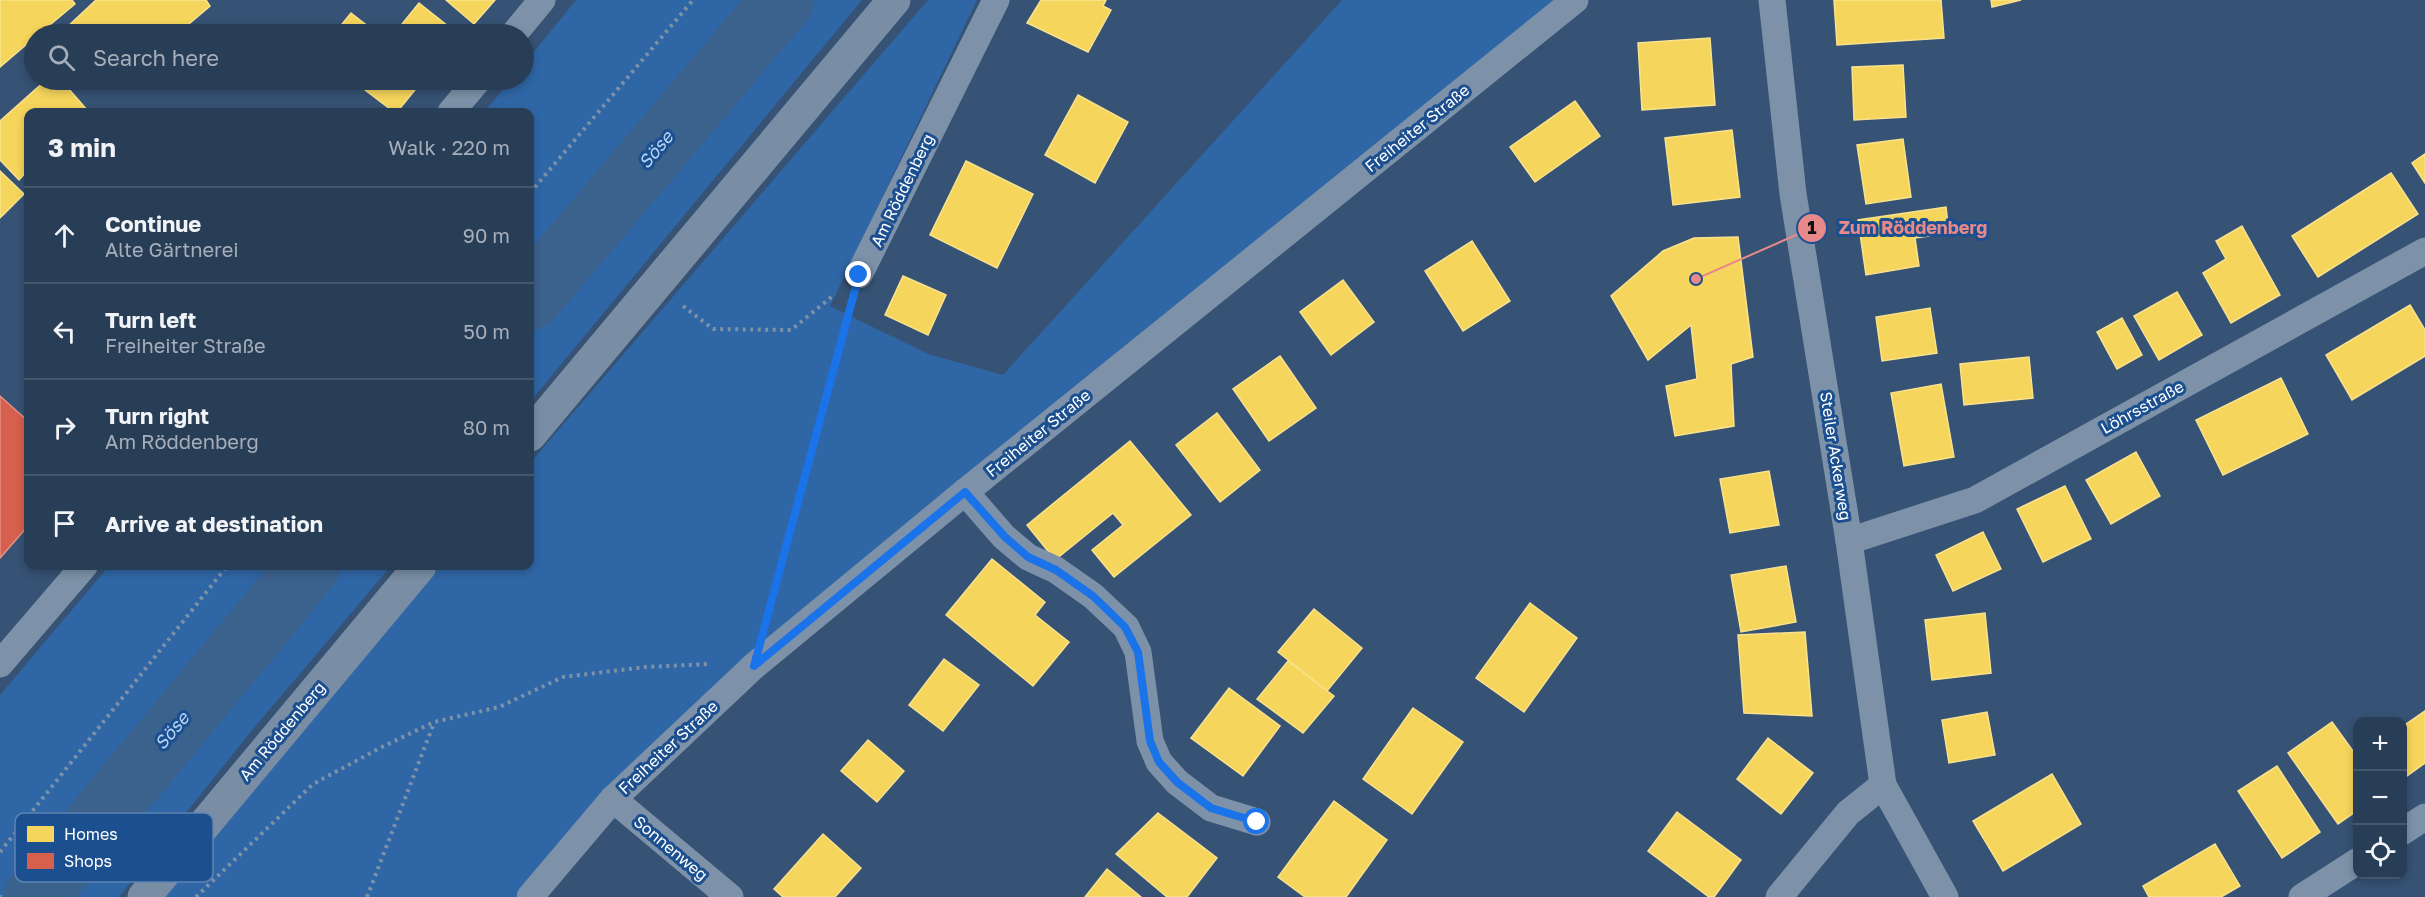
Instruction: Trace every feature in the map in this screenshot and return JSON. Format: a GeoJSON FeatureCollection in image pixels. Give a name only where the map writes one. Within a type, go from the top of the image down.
{"type":"FeatureCollection","features":[{"type":"Feature","properties":{"kind":"main road"},"geometry":{"type":"LineString","coordinates":[[534,430],[894,0]]}},
{"type":"Feature","properties":{"kind":"main road","name":"Am Röddenberg"},"geometry":{"type":"LineString","coordinates":[[213,814],[417,570]]}},
{"type":"Feature","properties":{"kind":"main road","name":"Am Röddenberg"},"geometry":{"type":"LineString","coordinates":[[144,897],[157,882]]}},
{"type":"Feature","properties":{"kind":"street"},"geometry":{"type":"LineString","coordinates":[[522,24],[542,0]]}},
{"type":"Feature","properties":{"kind":"street","name":"Am Röddenberg"},"geometry":{"type":"LineString","coordinates":[[859,275],[996,0]]}},
{"type":"Feature","properties":{"kind":"street","name":"Freiheiter Straße"},"geometry":{"type":"LineString","coordinates":[[530,897],[613,799],[754,666],[965,492],[1575,0]]}},
{"type":"Feature","properties":{"kind":"street","name":"Steiler Ackerweg"},"geometry":{"type":"LineString","coordinates":[[1772,0],[1793,194],[1850,541],[1883,785],[1945,897]]}},
{"type":"Feature","properties":{"kind":"street"},"geometry":{"type":"LineString","coordinates":[[454,108],[470,90]]}},
{"type":"Feature","properties":{"kind":"street","name":"Löhrsstraße"},"geometry":{"type":"LineString","coordinates":[[1850,541],[1975,500],[2425,251]]}},
{"type":"Feature","properties":{"kind":"street"},"geometry":{"type":"LineString","coordinates":[[965,492],[1005,537],[1028,557],[1056,570],[1093,596],[1125,627],[1138,652],[1150,741],[1159,762],[1177,782],[1211,808],[1257,822]]}},
{"type":"Feature","properties":{"kind":"street"},"geometry":{"type":"LineString","coordinates":[[0,664],[81,570]]}},
{"type":"Feature","properties":{"kind":"street"},"geometry":{"type":"LineString","coordinates":[[1779,897],[1848,813],[1883,785]]}},
{"type":"Feature","properties":{"kind":"street","name":"Sonnenweg"},"geometry":{"type":"LineString","coordinates":[[613,799],[730,897]]}},
{"type":"Feature","properties":{"kind":"street"},"geometry":{"type":"LineString","coordinates":[[2407,829],[2425,817]]}},
{"type":"Feature","properties":{"kind":"street"},"geometry":{"type":"LineString","coordinates":[[2302,897],[2353,864]]}},
{"type":"Feature","properties":{"kind":"path"},"geometry":{"type":"LineString","coordinates":[[534,187],[693,0]]}},
{"type":"Feature","properties":{"kind":"path"},"geometry":{"type":"LineString","coordinates":[[754,666],[859,275]]}},
{"type":"Feature","properties":{"kind":"path"},"geometry":{"type":"LineString","coordinates":[[656,285],[713,329],[791,330],[837,292]]}},
{"type":"Feature","properties":{"kind":"path"},"geometry":{"type":"LineString","coordinates":[[31,813],[224,570]]}},
{"type":"Feature","properties":{"kind":"path"},"geometry":{"type":"LineString","coordinates":[[213,881],[314,784],[434,722],[499,707],[563,677],[646,667],[711,664]]}},
{"type":"Feature","properties":{"kind":"path"},"geometry":{"type":"LineString","coordinates":[[367,897],[434,722]]}},
{"type":"Feature","properties":{"kind":"path"},"geometry":{"type":"LineString","coordinates":[[0,852],[15,833]]}},
{"type":"Feature","properties":{"kind":"path"},"geometry":{"type":"LineString","coordinates":[[196,897],[212,882]]}},
{"type":"Feature","properties":{"kind":"shaded area"},"geometry":{"type":"Polygon","coordinates":[[[576,0],[862,0],[534,397],[534,108],[487,108],[503,90],[534,90],[534,52],[576,0]]]}},
{"type":"Feature","properties":{"kind":"shaded area"},"geometry":{"type":"Polygon","coordinates":[[[928,0],[977,0],[830,306],[928,354],[1003,375],[1342,0],[1555,0],[604,791],[515,897],[163,897],[175,882],[213,882],[213,835],[263,773],[438,570],[534,570],[534,458],[928,0]]]}},
{"type":"Feature","properties":{"kind":"shaded area"},"geometry":{"type":"Polygon","coordinates":[[[106,570],[388,570],[248,735],[186,813],[15,813],[15,882],[131,882],[119,897],[0,897],[0,695],[106,570]]]}},
{"type":"Feature","properties":{"kind":"building: Homes"},"geometry":{"type":"Polygon","coordinates":[[[0,0],[72,0],[75,4],[51,24],[24,24],[24,47],[0,67],[0,0]]]}},
{"type":"Feature","properties":{"kind":"building: Homes"},"geometry":{"type":"Polygon","coordinates":[[[96,0],[206,0],[210,6],[189,24],[70,24],[96,0]]]}},
{"type":"Feature","properties":{"kind":"building: Homes"},"geometry":{"type":"Polygon","coordinates":[[[446,0],[495,0],[474,24],[446,0]]]}},
{"type":"Feature","properties":{"kind":"building: Homes"},"geometry":{"type":"Polygon","coordinates":[[[1041,0],[1106,0],[1103,6],[1111,10],[1088,52],[1027,23],[1041,0]]]}},
{"type":"Feature","properties":{"kind":"building: Homes"},"geometry":{"type":"Polygon","coordinates":[[[1834,0],[1941,0],[1944,38],[1837,45],[1834,0]]]}},
{"type":"Feature","properties":{"kind":"building: Homes"},"geometry":{"type":"Polygon","coordinates":[[[1991,0],[2021,0],[1992,7],[1991,0]]]}},
{"type":"Feature","properties":{"kind":"building: Homes"},"geometry":{"type":"Polygon","coordinates":[[[419,3],[445,24],[402,24],[419,3]]]}},
{"type":"Feature","properties":{"kind":"building: Homes"},"geometry":{"type":"Polygon","coordinates":[[[351,13],[365,24],[342,24],[351,13]]]}},
{"type":"Feature","properties":{"kind":"building: Homes"},"geometry":{"type":"Polygon","coordinates":[[[1710,38],[1715,105],[1642,110],[1638,43],[1710,38]]]}},
{"type":"Feature","properties":{"kind":"building: Homes"},"geometry":{"type":"Polygon","coordinates":[[[1903,65],[1906,117],[1854,120],[1852,67],[1903,65]]]}},
{"type":"Feature","properties":{"kind":"building: Homes"},"geometry":{"type":"Polygon","coordinates":[[[35,90],[70,90],[85,108],[24,108],[24,174],[19,180],[0,160],[0,121],[35,90]]]}},
{"type":"Feature","properties":{"kind":"building: Homes"},"geometry":{"type":"Polygon","coordinates":[[[365,90],[415,90],[400,108],[389,108],[365,90]]]}},
{"type":"Feature","properties":{"kind":"building: Homes"},"geometry":{"type":"Polygon","coordinates":[[[1078,95],[1128,122],[1095,183],[1045,155],[1078,95]]]}},
{"type":"Feature","properties":{"kind":"building: Homes"},"geometry":{"type":"Polygon","coordinates":[[[1575,101],[1600,136],[1535,182],[1510,147],[1575,101]]]}},
{"type":"Feature","properties":{"kind":"building: Homes"},"geometry":{"type":"Polygon","coordinates":[[[1732,130],[1740,197],[1673,205],[1665,138],[1732,130]]]}},
{"type":"Feature","properties":{"kind":"building: Homes"},"geometry":{"type":"Polygon","coordinates":[[[1903,139],[1911,197],[1866,204],[1857,145],[1903,139]]]}},
{"type":"Feature","properties":{"kind":"building: Homes"},"geometry":{"type":"Polygon","coordinates":[[[2425,154],[2425,183],[2412,163],[2425,154]]]}},
{"type":"Feature","properties":{"kind":"building: Homes"},"geometry":{"type":"Polygon","coordinates":[[[966,161],[1033,194],[997,268],[930,235],[966,161]]]}},
{"type":"Feature","properties":{"kind":"building: Homes"},"geometry":{"type":"Polygon","coordinates":[[[0,171],[24,194],[0,218],[0,171]]]}},
{"type":"Feature","properties":{"kind":"building: Homes"},"geometry":{"type":"Polygon","coordinates":[[[2391,173],[2418,214],[2318,277],[2292,236],[2391,173]]]}},
{"type":"Feature","properties":{"kind":"building: Homes"},"geometry":{"type":"Polygon","coordinates":[[[1946,207],[1949,233],[1915,238],[1919,266],[1866,275],[1858,220],[1946,207]]]}},
{"type":"Feature","properties":{"kind":"building: Homes"},"geometry":{"type":"Polygon","coordinates":[[[2242,226],[2280,295],[2231,323],[2203,273],[2226,259],[2216,241],[2242,226]]]}},
{"type":"Feature","properties":{"kind":"building: Homes"},"geometry":{"type":"Polygon","coordinates":[[[1738,237],[1753,357],[1731,364],[1734,426],[1675,436],[1666,386],[1697,379],[1691,325],[1648,360],[1611,296],[1663,251],[1694,238],[1738,237]]]}},
{"type":"Feature","properties":{"kind":"building: Homes"},"geometry":{"type":"Polygon","coordinates":[[[1472,241],[1510,301],[1463,331],[1425,271],[1472,241]]]}},
{"type":"Feature","properties":{"kind":"building: Homes"},"geometry":{"type":"Polygon","coordinates":[[[903,276],[946,295],[928,335],[885,315],[903,276]]]}},
{"type":"Feature","properties":{"kind":"building: Homes"},"geometry":{"type":"Polygon","coordinates":[[[1343,280],[1374,322],[1331,355],[1300,312],[1343,280]]]}},
{"type":"Feature","properties":{"kind":"building: Homes"},"geometry":{"type":"Polygon","coordinates":[[[2177,292],[2202,335],[2159,360],[2134,316],[2177,292]]]}},
{"type":"Feature","properties":{"kind":"building: Homes"},"geometry":{"type":"Polygon","coordinates":[[[2410,305],[2425,330],[2425,356],[2352,400],[2326,355],[2410,305]]]}},
{"type":"Feature","properties":{"kind":"building: Homes"},"geometry":{"type":"Polygon","coordinates":[[[1930,308],[1937,353],[1882,361],[1876,317],[1930,308]]]}},
{"type":"Feature","properties":{"kind":"building: Homes"},"geometry":{"type":"Polygon","coordinates":[[[2122,318],[2142,355],[2117,369],[2097,332],[2122,318]]]}},
{"type":"Feature","properties":{"kind":"building: Homes"},"geometry":{"type":"Polygon","coordinates":[[[1280,356],[1316,408],[1269,441],[1233,389],[1280,356]]]}},
{"type":"Feature","properties":{"kind":"building: Homes"},"geometry":{"type":"Polygon","coordinates":[[[2029,357],[2033,398],[1964,405],[1960,364],[2029,357]]]}},
{"type":"Feature","properties":{"kind":"building: Homes"},"geometry":{"type":"Polygon","coordinates":[[[2281,378],[2308,434],[2223,475],[2196,420],[2281,378]]]}},
{"type":"Feature","properties":{"kind":"building: Homes"},"geometry":{"type":"Polygon","coordinates":[[[1941,384],[1954,457],[1904,466],[1891,393],[1941,384]]]}},
{"type":"Feature","properties":{"kind":"building: Homes"},"geometry":{"type":"Polygon","coordinates":[[[1217,413],[1260,470],[1220,502],[1176,445],[1217,413]]]}},
{"type":"Feature","properties":{"kind":"building: Homes"},"geometry":{"type":"Polygon","coordinates":[[[1130,441],[1191,515],[1114,577],[1092,550],[1123,525],[1113,513],[1055,560],[1027,525],[1130,441]]]}},
{"type":"Feature","properties":{"kind":"building: Homes"},"geometry":{"type":"Polygon","coordinates":[[[2136,452],[2160,496],[2111,524],[2086,480],[2136,452]]]}},
{"type":"Feature","properties":{"kind":"building: Homes"},"geometry":{"type":"Polygon","coordinates":[[[1769,471],[1779,525],[1730,533],[1720,479],[1769,471]]]}},
{"type":"Feature","properties":{"kind":"building: Homes"},"geometry":{"type":"Polygon","coordinates":[[[2065,486],[2091,539],[2043,562],[2017,509],[2065,486]]]}},
{"type":"Feature","properties":{"kind":"building: Homes"},"geometry":{"type":"Polygon","coordinates":[[[1983,532],[2001,569],[1953,591],[1936,555],[1983,532]]]}},
{"type":"Feature","properties":{"kind":"building: Homes"},"geometry":{"type":"Polygon","coordinates":[[[992,559],[1045,602],[1035,615],[1069,642],[1033,686],[946,615],[992,559]]]}},
{"type":"Feature","properties":{"kind":"building: Homes"},"geometry":{"type":"Polygon","coordinates":[[[1786,566],[1796,622],[1741,632],[1731,575],[1786,566]]]}},
{"type":"Feature","properties":{"kind":"building: Homes"},"geometry":{"type":"Polygon","coordinates":[[[1530,603],[1577,638],[1524,712],[1476,678],[1530,603]]]}},
{"type":"Feature","properties":{"kind":"building: Homes"},"geometry":{"type":"Polygon","coordinates":[[[1314,609],[1362,648],[1327,691],[1278,652],[1314,609]]]}},
{"type":"Feature","properties":{"kind":"building: Homes"},"geometry":{"type":"Polygon","coordinates":[[[1985,613],[1991,673],[1932,680],[1925,620],[1985,613]]]}},
{"type":"Feature","properties":{"kind":"building: Homes"},"geometry":{"type":"Polygon","coordinates":[[[1805,632],[1812,716],[1744,713],[1738,635],[1805,632]]]}},
{"type":"Feature","properties":{"kind":"building: Homes"},"geometry":{"type":"Polygon","coordinates":[[[944,659],[979,685],[943,731],[909,705],[944,659]]]}},
{"type":"Feature","properties":{"kind":"building: Homes"},"geometry":{"type":"Polygon","coordinates":[[[1288,661],[1334,696],[1303,733],[1257,699],[1288,661]]]}},
{"type":"Feature","properties":{"kind":"building: Homes"},"geometry":{"type":"Polygon","coordinates":[[[1229,688],[1280,726],[1243,776],[1191,738],[1229,688]]]}},
{"type":"Feature","properties":{"kind":"building: Homes"},"geometry":{"type":"Polygon","coordinates":[[[1413,708],[1463,742],[1412,814],[1363,779],[1413,708]]]}},
{"type":"Feature","properties":{"kind":"building: Homes"},"geometry":{"type":"Polygon","coordinates":[[[2425,711],[2425,763],[2407,776],[2407,771],[2407,724],[2425,711]]]}},
{"type":"Feature","properties":{"kind":"building: Homes"},"geometry":{"type":"Polygon","coordinates":[[[1987,712],[1995,755],[1949,763],[1942,720],[1987,712]]]}},
{"type":"Feature","properties":{"kind":"building: Homes"},"geometry":{"type":"Polygon","coordinates":[[[2332,722],[2353,751],[2353,814],[2338,824],[2288,753],[2332,722]]]}},
{"type":"Feature","properties":{"kind":"building: Homes"},"geometry":{"type":"Polygon","coordinates":[[[1768,738],[1813,773],[1781,814],[1737,779],[1768,738]]]}},
{"type":"Feature","properties":{"kind":"building: Homes"},"geometry":{"type":"Polygon","coordinates":[[[868,740],[904,771],[877,802],[841,771],[868,740]]]}},
{"type":"Feature","properties":{"kind":"building: Homes"},"geometry":{"type":"Polygon","coordinates":[[[2277,766],[2320,832],[2282,858],[2238,791],[2277,766]]]}},
{"type":"Feature","properties":{"kind":"building: Homes"},"geometry":{"type":"Polygon","coordinates":[[[2052,774],[2081,824],[2003,871],[1973,821],[2052,774]]]}},
{"type":"Feature","properties":{"kind":"building: Homes"},"geometry":{"type":"Polygon","coordinates":[[[1334,801],[1387,840],[1346,897],[1305,897],[1278,877],[1334,801]]]}},
{"type":"Feature","properties":{"kind":"building: Homes"},"geometry":{"type":"Polygon","coordinates":[[[1677,812],[1741,860],[1714,897],[1709,897],[1648,851],[1677,812]]]}},
{"type":"Feature","properties":{"kind":"building: Homes"},"geometry":{"type":"Polygon","coordinates":[[[1158,813],[1217,858],[1187,897],[1167,897],[1116,854],[1158,813]]]}},
{"type":"Feature","properties":{"kind":"building: Homes"},"geometry":{"type":"Polygon","coordinates":[[[823,834],[861,868],[835,897],[783,897],[774,889],[823,834]]]}},
{"type":"Feature","properties":{"kind":"building: Homes"},"geometry":{"type":"Polygon","coordinates":[[[2215,844],[2240,886],[2221,897],[2149,897],[2143,886],[2215,844]]]}},
{"type":"Feature","properties":{"kind":"building: Homes"},"geometry":{"type":"Polygon","coordinates":[[[1107,869],[1141,897],[1085,897],[1107,869]]]}},
{"type":"Feature","properties":{"kind":"building: Shops"},"geometry":{"type":"Polygon","coordinates":[[[0,396],[24,417],[24,531],[0,558],[0,396]]]}},
{"type":"Feature","properties":{"kind":"waterway","name":"Söse"},"geometry":{"type":"LineString","coordinates":[[534,294],[783,0]]}},
{"type":"Feature","properties":{"kind":"waterway","name":"Söse"},"geometry":{"type":"LineString","coordinates":[[105,813],[306,570]]}},
{"type":"Feature","properties":{"kind":"waterway","name":"Söse"},"geometry":{"type":"LineString","coordinates":[[35,897],[47,882]]}},
{"type":"Feature","properties":{"kind":"place","name":"Zum Röddenberg"},"geometry":{"type":"Point","coordinates":[1696,279]}},
{"type":"Feature","properties":{"kind":"route"},"geometry":{"type":"LineString","coordinates":[[859,275],[754,666],[965,492],[1005,537],[1028,557],[1056,570],[1093,596],[1125,627],[1138,652],[1150,741],[1159,762],[1177,782],[1211,808],[1257,822]]}}]}
